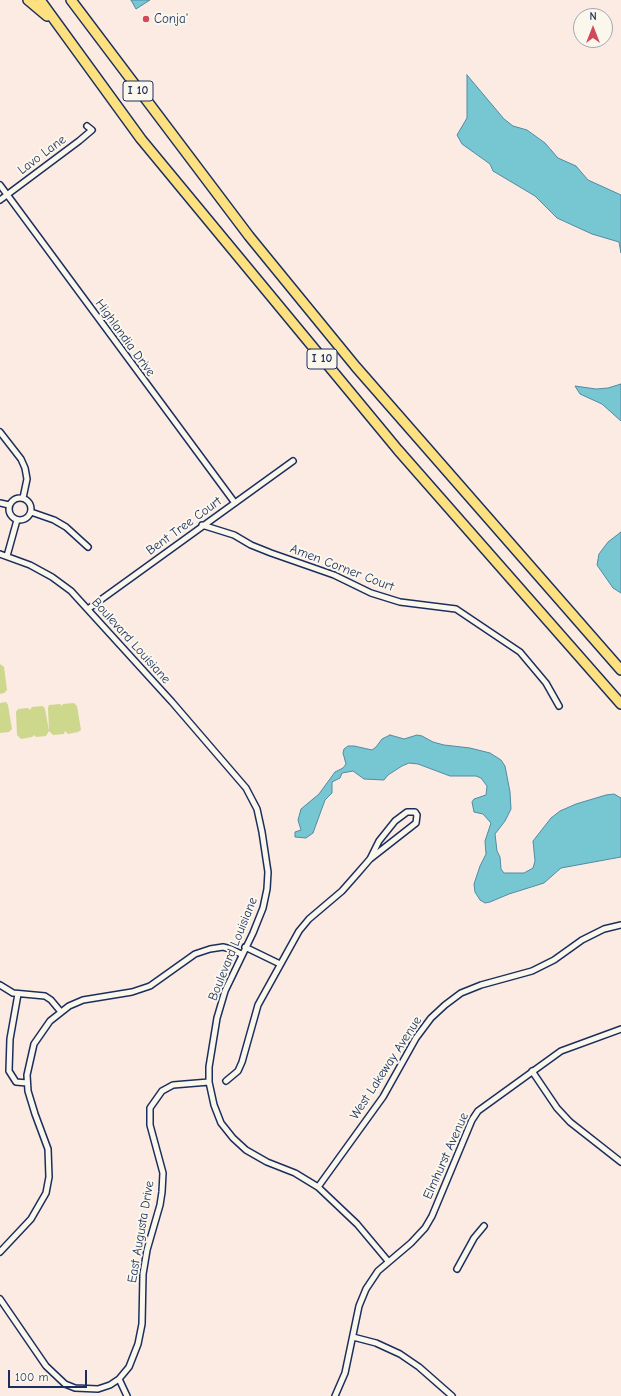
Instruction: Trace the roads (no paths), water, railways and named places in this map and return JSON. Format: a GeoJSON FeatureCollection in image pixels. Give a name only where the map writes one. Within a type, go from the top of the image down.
{"type":"FeatureCollection","features":[{"type":"Feature","properties":{"kind":"highway"},"geometry":{"type":"LineString","coordinates":[[28,0],[59,26]]}},
{"type":"Feature","properties":{"kind":"highway","name":"I 10"},"geometry":{"type":"LineString","coordinates":[[40,0],[141,139],[398,450],[621,704]]}},
{"type":"Feature","properties":{"kind":"highway","name":"I 10"},"geometry":{"type":"LineString","coordinates":[[71,1],[249,236],[347,355],[621,670]]}},
{"type":"Feature","properties":{"kind":"street","name":"Lavo Lane"},"geometry":{"type":"LineString","coordinates":[[0,200],[80,141],[92,130],[87,126]]}},
{"type":"Feature","properties":{"kind":"street","name":"Highlandia Drive"},"geometry":{"type":"LineString","coordinates":[[0,185],[235,503]]}},
{"type":"Feature","properties":{"kind":"street"},"geometry":{"type":"LineString","coordinates":[[0,432],[21,459],[25,468],[27,479],[23,498]]}},
{"type":"Feature","properties":{"kind":"street","name":"Bent Tree Court"},"geometry":{"type":"LineString","coordinates":[[88,609],[202,525],[293,461]]}},
{"type":"Feature","properties":{"kind":"street"},"geometry":{"type":"LineString","coordinates":[[15,498],[23,498],[29,503],[31,512],[26,518],[17,520],[10,515],[9,505],[15,498]]}},
{"type":"Feature","properties":{"kind":"street"},"geometry":{"type":"LineString","coordinates":[[0,503],[9,505]]}},
{"type":"Feature","properties":{"kind":"street"},"geometry":{"type":"LineString","coordinates":[[31,512],[54,520],[66,527],[88,547]]}},
{"type":"Feature","properties":{"kind":"street"},"geometry":{"type":"LineString","coordinates":[[7,556],[17,520]]}},
{"type":"Feature","properties":{"kind":"street","name":"Amen Corner Court"},"geometry":{"type":"LineString","coordinates":[[202,525],[234,535],[251,545],[271,553],[334,574],[371,593],[400,602],[456,609],[520,652],[546,683],[559,706]]}},
{"type":"Feature","properties":{"kind":"street","name":"Boulevard Louisiane"},"geometry":{"type":"LineString","coordinates":[[0,554],[30,565],[52,577],[71,591],[231,769],[246,788],[257,810],[268,872],[267,889],[263,908],[225,991],[218,1018],[212,1046],[209,1082],[214,1105],[221,1123],[232,1138],[246,1150],[267,1162],[295,1173],[318,1187],[357,1224],[388,1261]]}},
{"type":"Feature","properties":{"kind":"street"},"geometry":{"type":"LineString","coordinates":[[226,1081],[238,1071],[242,1062],[258,1005],[299,931],[309,919],[342,891],[370,859],[416,823],[417,815],[415,812],[407,812],[395,822],[379,841],[370,859]]}},
{"type":"Feature","properties":{"kind":"street","name":"West Lakeway Avenue"},"geometry":{"type":"LineString","coordinates":[[318,1187],[383,1097],[416,1038],[431,1018],[445,1005],[461,993],[481,985],[532,971],[554,960],[582,940],[604,929],[621,925]]}},
{"type":"Feature","properties":{"kind":"street"},"geometry":{"type":"LineString","coordinates":[[0,1252],[31,1219],[46,1193],[49,1177],[48,1149],[35,1114],[27,1083],[27,1075],[34,1044],[50,1021],[61,1012],[83,1000],[132,992],[150,986],[195,954],[210,949],[223,947],[242,954]]}},
{"type":"Feature","properties":{"kind":"street"},"geometry":{"type":"LineString","coordinates":[[245,947],[280,964]]}},
{"type":"Feature","properties":{"kind":"street"},"geometry":{"type":"LineString","coordinates":[[0,985],[18,994],[44,996],[51,1000],[61,1012]]}},
{"type":"Feature","properties":{"kind":"street"},"geometry":{"type":"LineString","coordinates":[[18,994],[10,1039],[9,1071],[16,1082],[27,1083]]}},
{"type":"Feature","properties":{"kind":"street","name":"Elmhurst Avenue"},"geometry":{"type":"LineString","coordinates":[[335,1396],[345,1373],[359,1306],[366,1289],[371,1280],[388,1261],[411,1243],[425,1228],[432,1216],[472,1120],[478,1111],[561,1051],[621,1029]]}},
{"type":"Feature","properties":{"kind":"street"},"geometry":{"type":"LineString","coordinates":[[532,1072],[557,1108],[570,1122],[621,1162]]}},
{"type":"Feature","properties":{"kind":"street","name":"East Augusta Drive"},"geometry":{"type":"LineString","coordinates":[[119,1379],[129,1367],[138,1344],[142,1324],[143,1274],[147,1250],[160,1205],[162,1192],[163,1173],[150,1125],[150,1108],[162,1091],[173,1085],[209,1082]]}},
{"type":"Feature","properties":{"kind":"street"},"geometry":{"type":"LineString","coordinates":[[457,1269],[474,1238],[484,1226]]}},
{"type":"Feature","properties":{"kind":"street"},"geometry":{"type":"LineString","coordinates":[[0,1299],[46,1366],[56,1377],[75,1388],[98,1388],[110,1385],[119,1379],[127,1396]]}},
{"type":"Feature","properties":{"kind":"street"},"geometry":{"type":"LineString","coordinates":[[353,1337],[376,1343],[400,1354],[419,1367],[452,1396]]}},
{"type":"Feature","properties":{"kind":"water"},"geometry":{"type":"Polygon","coordinates":[[[131,0],[150,0],[136,9],[131,0]]]}},
{"type":"Feature","properties":{"kind":"water"},"geometry":{"type":"Polygon","coordinates":[[[467,75],[504,119],[513,126],[527,130],[545,143],[558,158],[576,166],[588,180],[621,195],[621,253],[619,242],[592,234],[557,218],[535,196],[493,171],[490,164],[462,144],[457,135],[467,118],[467,75]]]}},
{"type":"Feature","properties":{"kind":"water"},"geometry":{"type":"Polygon","coordinates":[[[621,384],[621,421],[602,404],[580,394],[575,386],[596,389],[608,388],[621,384]]]}},
{"type":"Feature","properties":{"kind":"water"},"geometry":{"type":"Polygon","coordinates":[[[621,532],[621,593],[613,588],[597,565],[599,554],[608,542],[621,532]]]}},
{"type":"Feature","properties":{"kind":"water"},"geometry":{"type":"Polygon","coordinates":[[[390,735],[404,739],[417,735],[422,736],[433,742],[444,745],[470,748],[490,753],[501,760],[505,766],[510,792],[511,809],[505,821],[495,834],[501,869],[504,873],[524,873],[533,868],[535,861],[533,841],[551,818],[560,811],[576,804],[606,795],[614,794],[621,798],[621,857],[561,868],[544,883],[485,903],[480,900],[475,892],[474,884],[486,854],[485,841],[491,823],[483,814],[474,812],[472,802],[474,799],[486,795],[487,786],[481,778],[476,776],[450,776],[418,764],[409,763],[388,775],[384,780],[364,779],[353,771],[342,773],[340,778],[332,782],[332,793],[325,800],[313,833],[306,838],[295,837],[295,832],[301,830],[298,820],[301,809],[319,794],[335,772],[343,768],[346,764],[343,753],[344,749],[348,746],[354,746],[372,750],[382,739],[390,735]]]}},
{"type":"Feature","properties":{"kind":"place","name":"Conja'"},"geometry":{"type":"Point","coordinates":[146,19]}}]}
